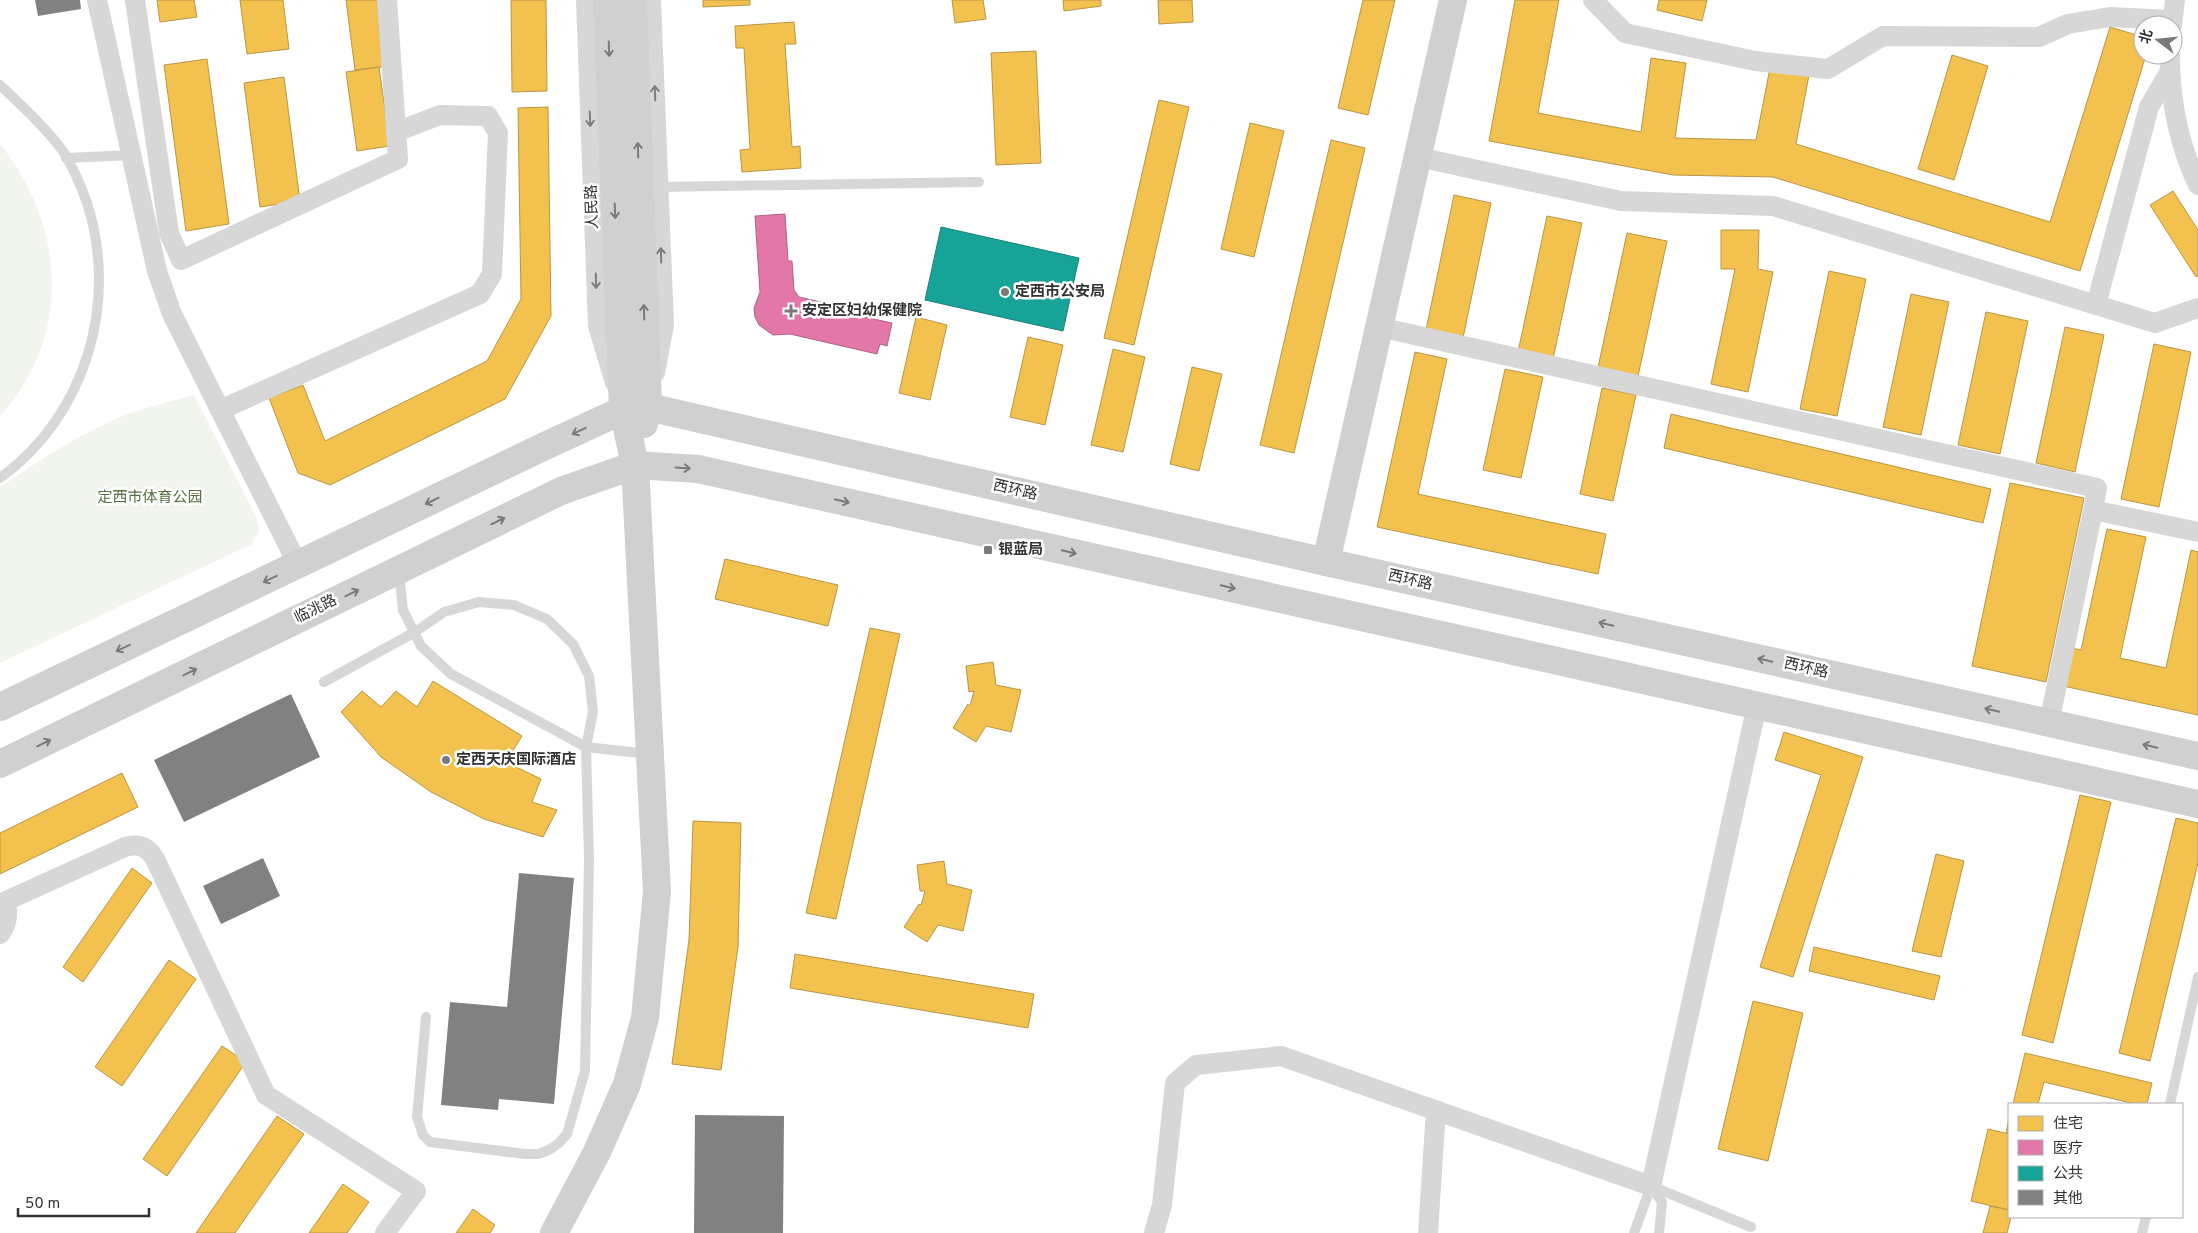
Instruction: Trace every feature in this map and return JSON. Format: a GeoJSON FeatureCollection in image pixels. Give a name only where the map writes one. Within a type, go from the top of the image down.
{"type":"FeatureCollection","features":[{"type":"Feature","properties":{"kind":"main road","name":"人民路"},"geometry":{"type":"LineString","coordinates":[[607,0],[636,409]]}},
{"type":"Feature","properties":{"kind":"main road","name":"人民路"},"geometry":{"type":"LineString","coordinates":[[554,1233],[597,1152],[626,1084],[645,1018],[657,892],[634,464],[636,409],[633,0]]}},
{"type":"Feature","properties":{"kind":"main road"},"geometry":{"type":"LineString","coordinates":[[1326,562],[1453,0]]}},
{"type":"Feature","properties":{"kind":"main road","name":"西环路"},"geometry":{"type":"LineString","coordinates":[[636,409],[2198,756]]}},
{"type":"Feature","properties":{"kind":"main road"},"geometry":{"type":"LineString","coordinates":[[0,707],[298,565],[636,409]]}},
{"type":"Feature","properties":{"kind":"main road"},"geometry":{"type":"LineString","coordinates":[[634,464],[698,469],[2198,804]]}},
{"type":"Feature","properties":{"kind":"main road","name":"临洮路"},"geometry":{"type":"LineString","coordinates":[[0,764],[561,491],[634,464]]}},
{"type":"Feature","properties":{"kind":"street"},"geometry":{"type":"LineString","coordinates":[[97,0],[157,272],[172,314],[298,565]]}},
{"type":"Feature","properties":{"kind":"street"},"geometry":{"type":"LineString","coordinates":[[135,0],[169,233],[181,260],[398,159],[387,0]]}},
{"type":"Feature","properties":{"kind":"street","name":"人民路"},"geometry":{"type":"LineString","coordinates":[[586,0],[598,326],[636,409]]}},
{"type":"Feature","properties":{"kind":"street","name":"人民路"},"geometry":{"type":"LineString","coordinates":[[636,409],[664,325],[651,0]]}},
{"type":"Feature","properties":{"kind":"street"},"geometry":{"type":"LineString","coordinates":[[1593,0],[1625,33],[1755,61],[1828,69],[1883,36],[2038,37],[2068,24],[2110,17],[2133,19]]}},
{"type":"Feature","properties":{"kind":"street"},"geometry":{"type":"LineString","coordinates":[[2173,15],[2175,0]]}},
{"type":"Feature","properties":{"kind":"street"},"geometry":{"type":"LineString","coordinates":[[2096,305],[2149,107],[2169,65]]}},
{"type":"Feature","properties":{"kind":"street"},"geometry":{"type":"LineString","coordinates":[[2170,65],[2179,130],[2198,185]]}},
{"type":"Feature","properties":{"kind":"street"},"geometry":{"type":"LineString","coordinates":[[220,410],[480,294],[492,274],[498,133],[488,116],[440,115],[396,132]]}},
{"type":"Feature","properties":{"kind":"street"},"geometry":{"type":"LineString","coordinates":[[1418,158],[1621,201],[1773,206],[2155,323],[2198,308]]}},
{"type":"Feature","properties":{"kind":"street"},"geometry":{"type":"LineString","coordinates":[[1380,327],[2097,488],[2049,723]]}},
{"type":"Feature","properties":{"kind":"street"},"geometry":{"type":"LineString","coordinates":[[2093,510],[2198,532]]}},
{"type":"Feature","properties":{"kind":"street"},"geometry":{"type":"LineString","coordinates":[[1154,1233],[1162,1204],[1175,1082],[1196,1065],[1281,1056],[1651,1186],[1757,705]]}},
{"type":"Feature","properties":{"kind":"street"},"geometry":{"type":"LineString","coordinates":[[0,934],[7,922],[6,901],[124,846],[132,844],[147,848],[156,861],[266,1095],[416,1191],[385,1233]]}},
{"type":"Feature","properties":{"kind":"street"},"geometry":{"type":"LineString","coordinates":[[1428,1233],[1436,1110]]}},
{"type":"Feature","properties":{"kind":"lane"},"geometry":{"type":"LineString","coordinates":[[0,85],[44,128],[66,158],[84,195],[96,241],[100,288],[94,335],[79,380],[56,421],[25,457],[0,478]]}},
{"type":"Feature","properties":{"kind":"lane"},"geometry":{"type":"LineString","coordinates":[[66,158],[131,155]]}},
{"type":"Feature","properties":{"kind":"lane"},"geometry":{"type":"LineString","coordinates":[[658,187],[979,182]]}},
{"type":"Feature","properties":{"kind":"lane"},"geometry":{"type":"LineString","coordinates":[[398,570],[403,610],[421,646],[451,674],[586,747],[650,754]]}},
{"type":"Feature","properties":{"kind":"lane"},"geometry":{"type":"LineString","coordinates":[[324,682],[414,632],[444,612],[478,602],[514,605],[547,619],[573,644],[589,676],[593,712],[586,747],[589,860],[585,1072],[567,1134],[549,1150],[538,1154],[430,1142],[423,1135],[416,1117],[426,1017]]}},
{"type":"Feature","properties":{"kind":"lane"},"geometry":{"type":"LineString","coordinates":[[2170,1103],[2198,977]]}},
{"type":"Feature","properties":{"kind":"lane"},"geometry":{"type":"LineString","coordinates":[[1651,1186],[1751,1227]]}},
{"type":"Feature","properties":{"kind":"lane"},"geometry":{"type":"LineString","coordinates":[[1634,1233],[1651,1186]]}},
{"type":"Feature","properties":{"kind":"lane"},"geometry":{"type":"LineString","coordinates":[[1651,1186],[1662,1202],[1659,1233]]}},
{"type":"Feature","properties":{"kind":"lane"},"geometry":{"type":"LineString","coordinates":[[2142,1233],[2146,1218]]}},
{"type":"Feature","properties":{"kind":"green space"},"geometry":{"type":"Polygon","coordinates":[[[0,144],[22,176],[38,210],[48,245],[52,280],[49,316],[40,351],[24,384],[0,416],[0,144]]]}},
{"type":"Feature","properties":{"kind":"green space","name":"定西市体育公园"},"geometry":{"type":"Polygon","coordinates":[[[194,395],[256,517],[259,530],[252,544],[0,663],[0,487],[60,448],[107,423],[140,410],[194,395]]]}},
{"type":"Feature","properties":{"kind":"building: 住宅"},"geometry":{"type":"Polygon","coordinates":[[[157,0],[194,0],[197,17],[160,22],[157,0]]]}},
{"type":"Feature","properties":{"kind":"building: 住宅"},"geometry":{"type":"Polygon","coordinates":[[[240,0],[283,0],[289,49],[247,54],[240,0]]]}},
{"type":"Feature","properties":{"kind":"building: 住宅"},"geometry":{"type":"Polygon","coordinates":[[[346,0],[381,0],[390,66],[355,70],[346,0]]]}},
{"type":"Feature","properties":{"kind":"building: 住宅"},"geometry":{"type":"Polygon","coordinates":[[[511,0],[546,0],[547,91],[512,92],[511,0]]]}},
{"type":"Feature","properties":{"kind":"building: 住宅"},"geometry":{"type":"Polygon","coordinates":[[[703,0],[750,0],[750,5],[703,7],[703,0]]]}},
{"type":"Feature","properties":{"kind":"building: 住宅"},"geometry":{"type":"Polygon","coordinates":[[[952,0],[983,0],[986,19],[955,23],[952,0]]]}},
{"type":"Feature","properties":{"kind":"building: 住宅"},"geometry":{"type":"Polygon","coordinates":[[[1063,0],[1101,0],[1101,6],[1064,11],[1063,0]]]}},
{"type":"Feature","properties":{"kind":"building: 住宅"},"geometry":{"type":"Polygon","coordinates":[[[1158,0],[1192,0],[1193,22],[1159,24],[1158,0]]]}},
{"type":"Feature","properties":{"kind":"building: 住宅"},"geometry":{"type":"Polygon","coordinates":[[[1363,0],[1395,0],[1368,115],[1338,108],[1363,0]]]}},
{"type":"Feature","properties":{"kind":"building: 住宅"},"geometry":{"type":"Polygon","coordinates":[[[1515,0],[1559,0],[1538,113],[1641,132],[1651,58],[1686,63],[1675,138],[1756,140],[1770,68],[1809,75],[1796,144],[2050,222],[2110,27],[2133,34],[2133,65],[2143,65],[2080,271],[1773,177],[1673,175],[1489,141],[1515,0]]]}},
{"type":"Feature","properties":{"kind":"building: 住宅"},"geometry":{"type":"Polygon","coordinates":[[[1659,0],[1707,0],[1702,21],[1657,10],[1659,0]]]}},
{"type":"Feature","properties":{"kind":"building: 住宅"},"geometry":{"type":"Polygon","coordinates":[[[794,22],[796,44],[785,44],[792,147],[800,146],[801,168],[742,172],[740,150],[750,149],[744,48],[736,48],[735,26],[794,22]]]}},
{"type":"Feature","properties":{"kind":"building: 住宅"},"geometry":{"type":"Polygon","coordinates":[[[1036,51],[1041,163],[996,165],[991,53],[1036,51]]]}},
{"type":"Feature","properties":{"kind":"building: 住宅"},"geometry":{"type":"Polygon","coordinates":[[[1952,55],[1988,66],[1954,180],[1918,169],[1952,55]]]}},
{"type":"Feature","properties":{"kind":"building: 住宅"},"geometry":{"type":"Polygon","coordinates":[[[207,59],[229,224],[186,231],[164,65],[207,59]]]}},
{"type":"Feature","properties":{"kind":"building: 住宅"},"geometry":{"type":"Polygon","coordinates":[[[379,67],[390,146],[357,151],[346,72],[379,67]]]}},
{"type":"Feature","properties":{"kind":"building: 住宅"},"geometry":{"type":"Polygon","coordinates":[[[284,77],[300,201],[260,207],[244,83],[284,77]]]}},
{"type":"Feature","properties":{"kind":"building: 住宅"},"geometry":{"type":"Polygon","coordinates":[[[1159,100],[1189,107],[1134,345],[1104,338],[1159,100]]]}},
{"type":"Feature","properties":{"kind":"building: 住宅"},"geometry":{"type":"Polygon","coordinates":[[[548,107],[551,316],[505,399],[330,485],[298,473],[269,398],[303,385],[325,441],[487,361],[521,299],[518,108],[548,107]]]}},
{"type":"Feature","properties":{"kind":"building: 住宅"},"geometry":{"type":"Polygon","coordinates":[[[1250,123],[1284,131],[1254,257],[1221,249],[1250,123]]]}},
{"type":"Feature","properties":{"kind":"building: 住宅"},"geometry":{"type":"Polygon","coordinates":[[[1331,140],[1365,148],[1294,453],[1260,445],[1331,140]]]}},
{"type":"Feature","properties":{"kind":"building: 住宅"},"geometry":{"type":"Polygon","coordinates":[[[2173,191],[2198,230],[2198,276],[2196,277],[2150,205],[2173,191]]]}},
{"type":"Feature","properties":{"kind":"building: 住宅"},"geometry":{"type":"Polygon","coordinates":[[[1454,195],[1491,203],[1463,338],[1426,330],[1454,195]]]}},
{"type":"Feature","properties":{"kind":"building: 住宅"},"geometry":{"type":"Polygon","coordinates":[[[1547,216],[1582,223],[1553,359],[1518,352],[1547,216]]]}},
{"type":"Feature","properties":{"kind":"building: 住宅"},"geometry":{"type":"Polygon","coordinates":[[[1721,230],[1759,230],[1758,269],[1773,272],[1748,392],[1711,384],[1735,269],[1721,269],[1721,230]]]}},
{"type":"Feature","properties":{"kind":"building: 住宅"},"geometry":{"type":"Polygon","coordinates":[[[1627,233],[1667,241],[1637,381],[1597,372],[1627,233]]]}},
{"type":"Feature","properties":{"kind":"building: 住宅"},"geometry":{"type":"Polygon","coordinates":[[[1829,271],[1866,279],[1837,416],[1800,409],[1829,271]]]}},
{"type":"Feature","properties":{"kind":"building: 住宅"},"geometry":{"type":"Polygon","coordinates":[[[1911,294],[1949,302],[1921,435],[1883,427],[1911,294]]]}},
{"type":"Feature","properties":{"kind":"building: 住宅"},"geometry":{"type":"Polygon","coordinates":[[[1986,312],[2028,321],[2000,454],[1958,445],[1986,312]]]}},
{"type":"Feature","properties":{"kind":"building: 住宅"},"geometry":{"type":"Polygon","coordinates":[[[916,317],[947,325],[930,400],[899,393],[916,317]]]}},
{"type":"Feature","properties":{"kind":"building: 住宅"},"geometry":{"type":"Polygon","coordinates":[[[2065,327],[2104,335],[2075,472],[2036,463],[2065,327]]]}},
{"type":"Feature","properties":{"kind":"building: 住宅"},"geometry":{"type":"Polygon","coordinates":[[[1028,337],[1063,345],[1045,425],[1010,417],[1028,337]]]}},
{"type":"Feature","properties":{"kind":"building: 住宅"},"geometry":{"type":"Polygon","coordinates":[[[2154,344],[2191,352],[2159,507],[2121,499],[2154,344]]]}},
{"type":"Feature","properties":{"kind":"building: 住宅"},"geometry":{"type":"Polygon","coordinates":[[[1113,349],[1145,357],[1123,452],[1091,445],[1113,349]]]}},
{"type":"Feature","properties":{"kind":"building: 住宅"},"geometry":{"type":"Polygon","coordinates":[[[1415,352],[1447,359],[1418,494],[1606,534],[1598,574],[1377,527],[1415,352]]]}},
{"type":"Feature","properties":{"kind":"building: 住宅"},"geometry":{"type":"Polygon","coordinates":[[[1192,367],[1222,374],[1199,471],[1170,464],[1192,367]]]}},
{"type":"Feature","properties":{"kind":"building: 住宅"},"geometry":{"type":"Polygon","coordinates":[[[1505,369],[1543,377],[1521,478],[1483,470],[1505,369]]]}},
{"type":"Feature","properties":{"kind":"building: 住宅"},"geometry":{"type":"Polygon","coordinates":[[[1602,388],[1636,395],[1613,501],[1580,494],[1602,388]]]}},
{"type":"Feature","properties":{"kind":"building: 住宅"},"geometry":{"type":"Polygon","coordinates":[[[1671,414],[1991,489],[1983,523],[1664,448],[1671,414]]]}},
{"type":"Feature","properties":{"kind":"building: 住宅"},"geometry":{"type":"Polygon","coordinates":[[[2010,483],[2084,498],[2046,682],[1972,666],[2010,483]]]}},
{"type":"Feature","properties":{"kind":"building: 住宅"},"geometry":{"type":"Polygon","coordinates":[[[2107,529],[2146,537],[2120,658],[2166,668],[2191,550],[2198,552],[2198,715],[2063,686],[2071,648],[2081,650],[2107,529]]]}},
{"type":"Feature","properties":{"kind":"building: 住宅"},"geometry":{"type":"Polygon","coordinates":[[[725,559],[838,585],[828,626],[715,599],[725,559]]]}},
{"type":"Feature","properties":{"kind":"building: 住宅"},"geometry":{"type":"Polygon","coordinates":[[[870,628],[900,634],[836,919],[806,913],[870,628]]]}},
{"type":"Feature","properties":{"kind":"building: 住宅"},"geometry":{"type":"Polygon","coordinates":[[[993,662],[996,685],[1021,690],[1011,732],[986,726],[976,742],[953,728],[968,704],[970,706],[974,691],[969,692],[966,666],[993,662]]]}},
{"type":"Feature","properties":{"kind":"building: 住宅","name":"定西天庆国际酒店"},"geometry":{"type":"Polygon","coordinates":[[[433,681],[522,736],[506,762],[541,779],[532,802],[557,810],[543,837],[484,819],[431,792],[381,757],[341,712],[362,691],[381,707],[396,691],[417,707],[433,681]]]}},
{"type":"Feature","properties":{"kind":"building: 住宅"},"geometry":{"type":"Polygon","coordinates":[[[1784,732],[1863,757],[1793,977],[1760,967],[1821,775],[1775,760],[1784,732]]]}},
{"type":"Feature","properties":{"kind":"building: 住宅"},"geometry":{"type":"Polygon","coordinates":[[[122,773],[138,807],[0,874],[0,833],[122,773]]]}},
{"type":"Feature","properties":{"kind":"building: 住宅"},"geometry":{"type":"Polygon","coordinates":[[[2080,795],[2111,802],[2053,1043],[2022,1035],[2080,795]]]}},
{"type":"Feature","properties":{"kind":"building: 住宅"},"geometry":{"type":"Polygon","coordinates":[[[2176,818],[2198,823],[2198,863],[2150,1061],[2119,1053],[2176,818]]]}},
{"type":"Feature","properties":{"kind":"building: 住宅"},"geometry":{"type":"Polygon","coordinates":[[[693,821],[741,823],[738,947],[721,1070],[672,1064],[689,940],[693,821]]]}},
{"type":"Feature","properties":{"kind":"building: 住宅"},"geometry":{"type":"Polygon","coordinates":[[[1936,854],[1964,861],[1941,957],[1912,951],[1936,854]]]}},
{"type":"Feature","properties":{"kind":"building: 住宅"},"geometry":{"type":"Polygon","coordinates":[[[944,861],[947,884],[972,890],[963,931],[938,925],[927,942],[904,927],[919,904],[921,905],[925,891],[920,891],[917,865],[944,861]]]}},
{"type":"Feature","properties":{"kind":"building: 住宅"},"geometry":{"type":"Polygon","coordinates":[[[132,868],[152,883],[83,982],[63,967],[132,868]]]}},
{"type":"Feature","properties":{"kind":"building: 住宅"},"geometry":{"type":"Polygon","coordinates":[[[1814,947],[1940,976],[1934,1000],[1809,971],[1814,947]]]}},
{"type":"Feature","properties":{"kind":"building: 住宅"},"geometry":{"type":"Polygon","coordinates":[[[795,954],[1034,994],[1028,1028],[790,988],[795,954]]]}},
{"type":"Feature","properties":{"kind":"building: 住宅"},"geometry":{"type":"Polygon","coordinates":[[[169,960],[196,979],[122,1086],[95,1067],[169,960]]]}},
{"type":"Feature","properties":{"kind":"building: 住宅"},"geometry":{"type":"Polygon","coordinates":[[[1753,1001],[1803,1013],[1768,1161],[1718,1149],[1753,1001]]]}},
{"type":"Feature","properties":{"kind":"building: 住宅"},"geometry":{"type":"Polygon","coordinates":[[[222,1046],[246,1062],[167,1176],[143,1159],[222,1046]]]}},
{"type":"Feature","properties":{"kind":"building: 住宅"},"geometry":{"type":"Polygon","coordinates":[[[2025,1053],[2152,1083],[2147,1103],[2131,1103],[2044,1082],[2038,1103],[2013,1103],[2025,1053]]]}},
{"type":"Feature","properties":{"kind":"building: 住宅"},"geometry":{"type":"Polygon","coordinates":[[[277,1116],[304,1134],[235,1233],[196,1233],[277,1116]]]}},
{"type":"Feature","properties":{"kind":"building: 住宅"},"geometry":{"type":"Polygon","coordinates":[[[1988,1129],[2008,1134],[2008,1210],[1971,1201],[1988,1129]]]}},
{"type":"Feature","properties":{"kind":"building: 住宅"},"geometry":{"type":"Polygon","coordinates":[[[343,1184],[369,1202],[347,1233],[309,1233],[343,1184]]]}},
{"type":"Feature","properties":{"kind":"building: 住宅"},"geometry":{"type":"Polygon","coordinates":[[[1990,1206],[2008,1210],[2008,1218],[2011,1218],[2007,1233],[1983,1233],[1990,1206]]]}},
{"type":"Feature","properties":{"kind":"building: 住宅"},"geometry":{"type":"Polygon","coordinates":[[[473,1209],[495,1225],[490,1233],[456,1233],[473,1209]]]}},
{"type":"Feature","properties":{"kind":"building: 医疗"},"geometry":{"type":"Polygon","coordinates":[[[785,214],[788,261],[792,261],[794,290],[799,297],[838,306],[837,311],[892,323],[887,346],[880,344],[877,354],[790,334],[773,335],[759,325],[755,317],[754,308],[760,292],[755,216],[785,214]]]}},
{"type":"Feature","properties":{"kind":"building: 公共"},"geometry":{"type":"Polygon","coordinates":[[[941,227],[1079,258],[1063,331],[925,300],[941,227]]]}},
{"type":"Feature","properties":{"kind":"building: 其他"},"geometry":{"type":"Polygon","coordinates":[[[35,0],[80,0],[81,9],[38,16],[35,0]]]}},
{"type":"Feature","properties":{"kind":"building: 其他"},"geometry":{"type":"Polygon","coordinates":[[[291,694],[320,757],[184,822],[154,760],[291,694]]]}},
{"type":"Feature","properties":{"kind":"building: 其他"},"geometry":{"type":"Polygon","coordinates":[[[263,858],[280,896],[221,924],[203,886],[263,858]]]}},
{"type":"Feature","properties":{"kind":"building: 其他"},"geometry":{"type":"Polygon","coordinates":[[[519,873],[574,878],[554,1104],[499,1099],[498,1110],[441,1105],[450,1002],[507,1007],[519,873]]]}},
{"type":"Feature","properties":{"kind":"building: 其他"},"geometry":{"type":"Polygon","coordinates":[[[695,1115],[784,1116],[783,1233],[694,1233],[695,1115]]]}},
{"type":"Feature","properties":{"kind":"place","name":"定西市公安局"},"geometry":{"type":"Point","coordinates":[1005,292]}},
{"type":"Feature","properties":{"kind":"place","name":"安定区妇幼保健院"},"geometry":{"type":"Point","coordinates":[791,311]}},
{"type":"Feature","properties":{"kind":"place","name":"银蓝局"},"geometry":{"type":"Point","coordinates":[988,550]}},
{"type":"Feature","properties":{"kind":"place","name":"定西天庆国际酒店"},"geometry":{"type":"Point","coordinates":[446,760]}}]}
